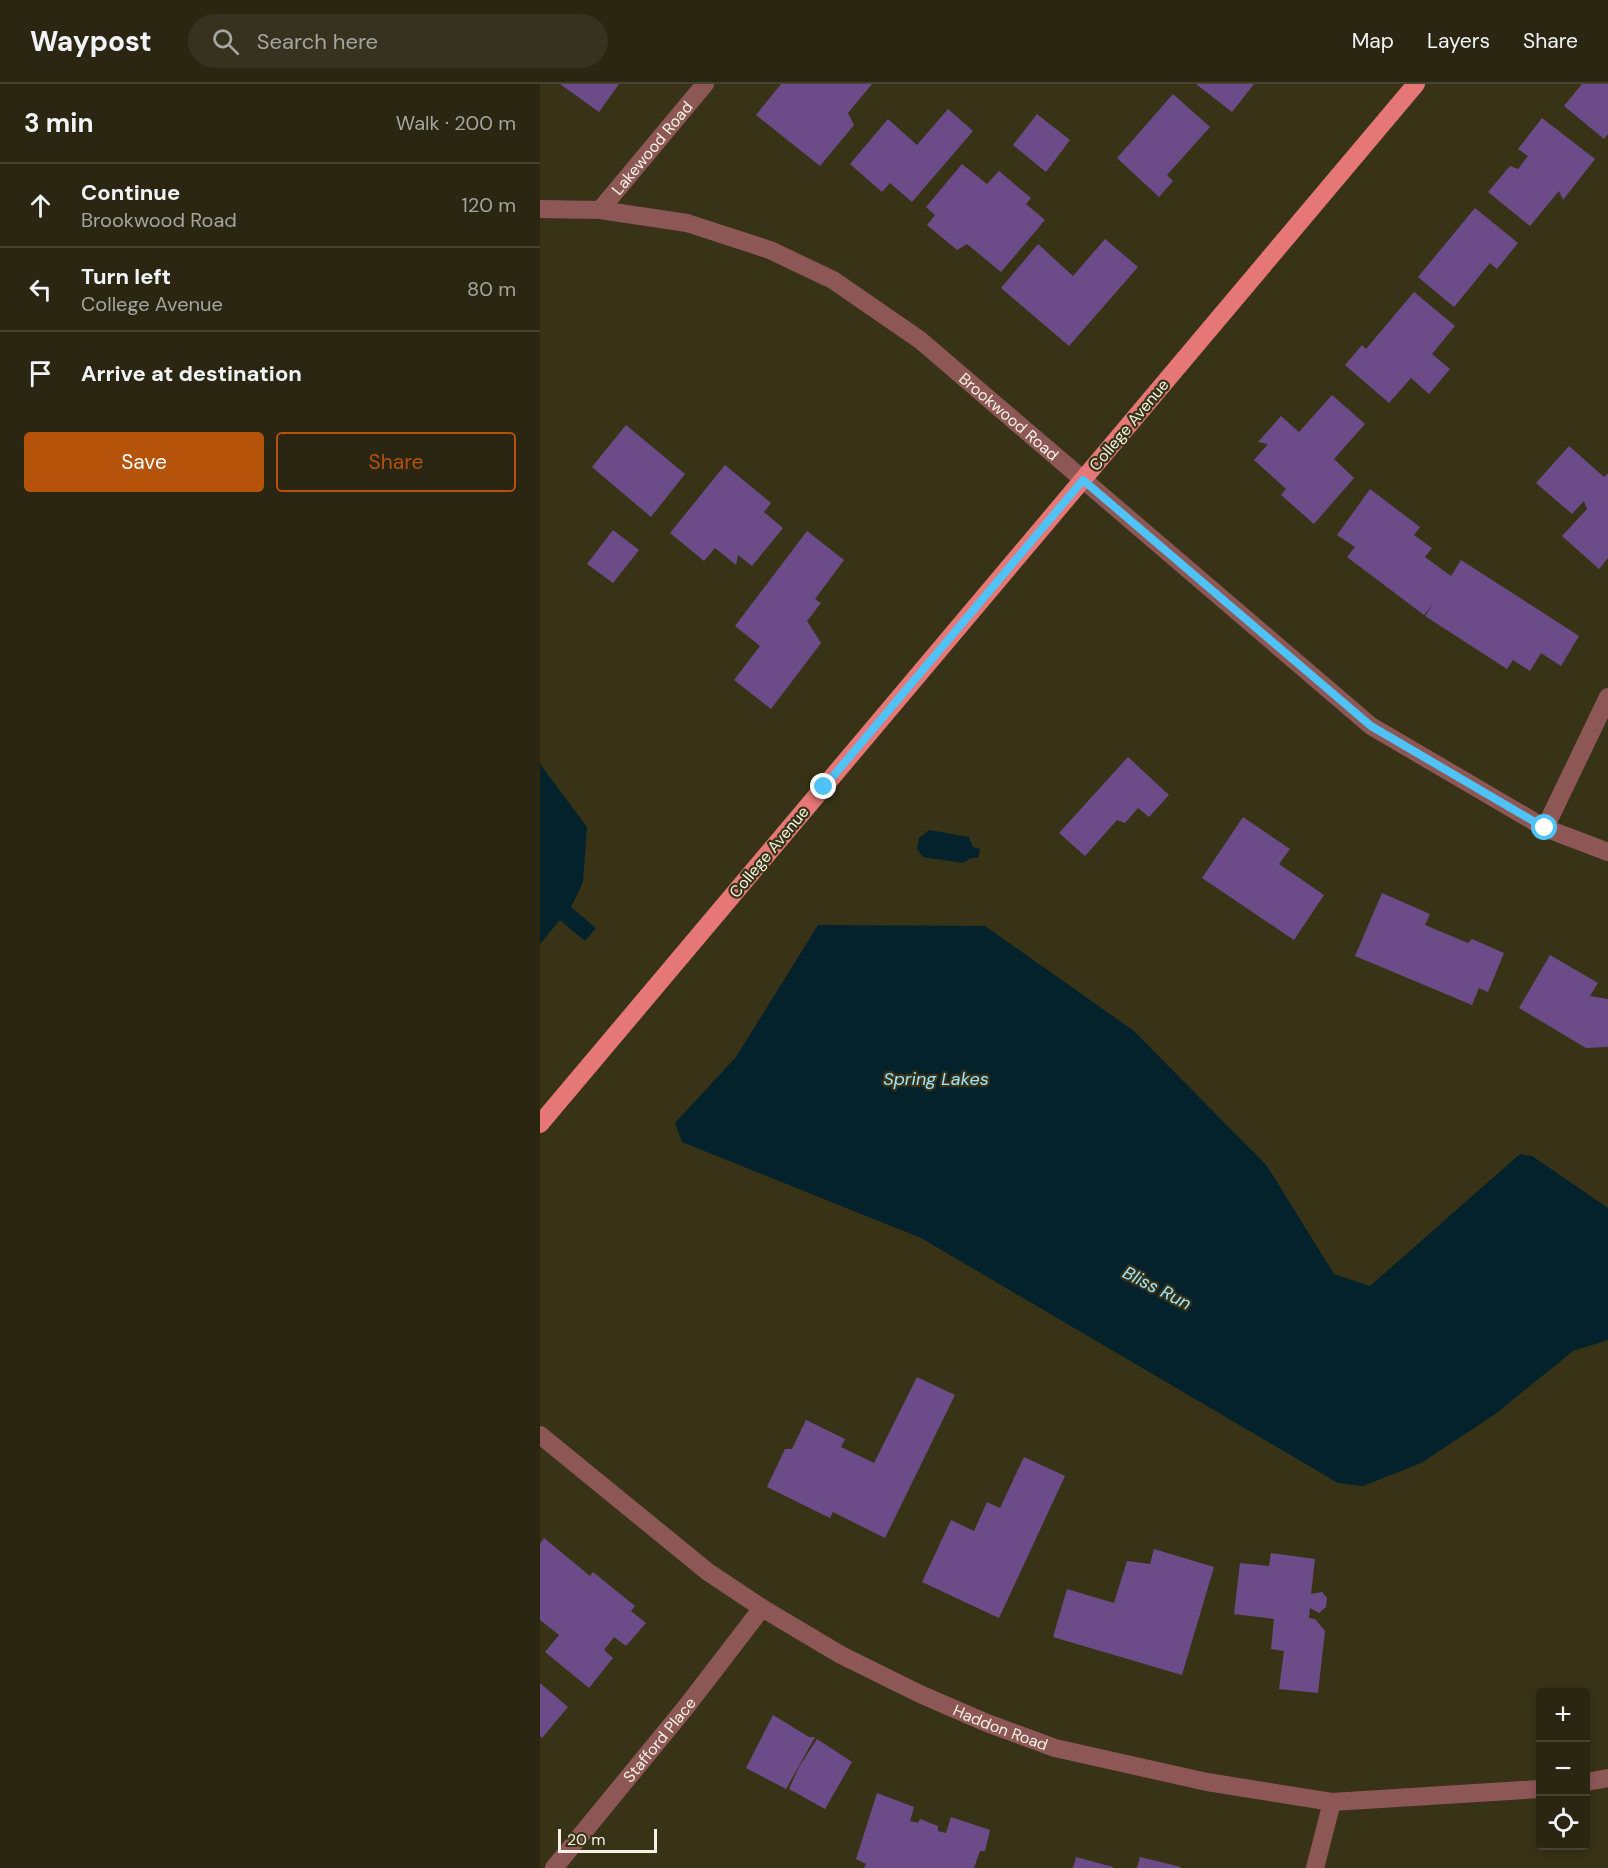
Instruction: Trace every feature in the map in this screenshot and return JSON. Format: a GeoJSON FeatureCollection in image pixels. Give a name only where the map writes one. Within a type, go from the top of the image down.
{"type":"FeatureCollection","features":[{"type":"Feature","properties":{"kind":"main road","name":"College Avenue"},"geometry":{"type":"LineString","coordinates":[[540,1124],[1416,84]]}},
{"type":"Feature","properties":{"kind":"street","name":"Lakewood Road"},"geometry":{"type":"LineString","coordinates":[[600,210],[705,84]]}},
{"type":"Feature","properties":{"kind":"street","name":"Brookwood Road"},"geometry":{"type":"LineString","coordinates":[[540,209],[600,210],[687,223],[770,250],[833,280],[920,340],[1371,726],[1545,828],[1608,852]]}},
{"type":"Feature","properties":{"kind":"street"},"geometry":{"type":"LineString","coordinates":[[1545,828],[1608,697]]}},
{"type":"Feature","properties":{"kind":"street","name":"Haddon Road"},"geometry":{"type":"LineString","coordinates":[[540,1435],[708,1572],[762,1608],[841,1655],[910,1689],[987,1723],[1055,1748],[1207,1782],[1332,1802],[1536,1789]]}},
{"type":"Feature","properties":{"kind":"street","name":"Stafford Place"},"geometry":{"type":"LineString","coordinates":[[554,1868],[686,1707],[762,1608]]}},
{"type":"Feature","properties":{"kind":"street"},"geometry":{"type":"LineString","coordinates":[[1590,1781],[1608,1778]]}},
{"type":"Feature","properties":{"kind":"street"},"geometry":{"type":"LineString","coordinates":[[1315,1868],[1332,1802]]}},
{"type":"Feature","properties":{"kind":"water"},"geometry":{"type":"Polygon","coordinates":[[[540,764],[587,827],[583,882],[571,907],[596,928],[585,941],[560,920],[540,944],[540,764]]]}},
{"type":"Feature","properties":{"kind":"water"},"geometry":{"type":"Polygon","coordinates":[[[929,830],[969,837],[973,847],[980,849],[978,858],[971,858],[963,863],[923,857],[917,849],[919,838],[929,830]]]}},
{"type":"Feature","properties":{"kind":"water","name":"Spring Lakes"},"geometry":{"type":"Polygon","coordinates":[[[818,925],[985,926],[1134,1031],[1267,1166],[1334,1274],[1370,1286],[1520,1154],[1532,1156],[1608,1208],[1608,1340],[1573,1351],[1494,1415],[1421,1463],[1363,1486],[1338,1483],[921,1238],[682,1142],[675,1123],[736,1057],[818,925]]]}},
{"type":"Feature","properties":{"kind":"building"},"geometry":{"type":"Polygon","coordinates":[[[560,84],[619,84],[599,112],[560,84]]]}},
{"type":"Feature","properties":{"kind":"building"},"geometry":{"type":"Polygon","coordinates":[[[781,84],[872,84],[848,113],[854,125],[820,166],[756,115],[781,84]]]}},
{"type":"Feature","properties":{"kind":"building"},"geometry":{"type":"Polygon","coordinates":[[[1196,84],[1254,84],[1232,112],[1196,84]]]}},
{"type":"Feature","properties":{"kind":"building"},"geometry":{"type":"Polygon","coordinates":[[[1582,84],[1608,84],[1608,134],[1604,139],[1564,106],[1582,84]]]}},
{"type":"Feature","properties":{"kind":"building"},"geometry":{"type":"Polygon","coordinates":[[[1173,94],[1210,127],[1167,175],[1173,181],[1159,197],[1117,158],[1173,94]]]}},
{"type":"Feature","properties":{"kind":"building"},"geometry":{"type":"Polygon","coordinates":[[[948,109],[973,131],[912,202],[890,183],[882,192],[850,164],[888,119],[917,145],[948,109]]]}},
{"type":"Feature","properties":{"kind":"building"},"geometry":{"type":"Polygon","coordinates":[[[1037,114],[1070,140],[1046,172],[1013,145],[1037,114]]]}},
{"type":"Feature","properties":{"kind":"building"},"geometry":{"type":"Polygon","coordinates":[[[1542,118],[1595,159],[1563,200],[1559,191],[1530,226],[1488,192],[1510,166],[1518,169],[1528,156],[1518,149],[1542,118]]]}},
{"type":"Feature","properties":{"kind":"building"},"geometry":{"type":"Polygon","coordinates":[[[962,164],[987,184],[999,171],[1031,198],[1026,204],[1045,220],[1001,272],[967,244],[957,250],[927,225],[935,215],[926,207],[962,164]]]}},
{"type":"Feature","properties":{"kind":"building"},"geometry":{"type":"Polygon","coordinates":[[[1475,208],[1518,243],[1497,269],[1490,263],[1454,307],[1418,277],[1475,208]]]}},
{"type":"Feature","properties":{"kind":"building"},"geometry":{"type":"Polygon","coordinates":[[[1105,239],[1138,267],[1069,346],[1001,288],[1038,244],[1073,276],[1105,239]]]}},
{"type":"Feature","properties":{"kind":"building"},"geometry":{"type":"Polygon","coordinates":[[[1414,292],[1455,326],[1432,354],[1450,369],[1429,394],[1411,378],[1389,403],[1345,365],[1362,345],[1366,349],[1414,292]]]}},
{"type":"Feature","properties":{"kind":"building"},"geometry":{"type":"Polygon","coordinates":[[[1332,395],[1365,424],[1334,459],[1354,478],[1314,524],[1281,495],[1286,489],[1254,460],[1268,444],[1258,442],[1281,416],[1299,432],[1332,395]]]}},
{"type":"Feature","properties":{"kind":"building"},"geometry":{"type":"Polygon","coordinates":[[[626,425],[685,474],[651,517],[592,467],[626,425]]]}},
{"type":"Feature","properties":{"kind":"building"},"geometry":{"type":"Polygon","coordinates":[[[1569,446],[1604,477],[1608,473],[1608,558],[1599,569],[1562,536],[1587,509],[1584,501],[1572,514],[1536,483],[1569,446]]]}},
{"type":"Feature","properties":{"kind":"building"},"geometry":{"type":"Polygon","coordinates":[[[725,465],[771,503],[764,512],[783,528],[752,566],[738,555],[736,565],[715,548],[704,561],[670,533],[725,465]]]}},
{"type":"Feature","properties":{"kind":"building"},"geometry":{"type":"Polygon","coordinates":[[[1370,489],[1420,527],[1414,535],[1432,548],[1425,557],[1451,576],[1461,560],[1579,636],[1561,666],[1541,653],[1530,671],[1513,660],[1507,669],[1425,616],[1433,604],[1424,615],[1347,557],[1355,547],[1337,535],[1370,489]]]}},
{"type":"Feature","properties":{"kind":"building"},"geometry":{"type":"Polygon","coordinates":[[[613,530],[639,550],[613,583],[587,564],[613,530]]]}},
{"type":"Feature","properties":{"kind":"building"},"geometry":{"type":"Polygon","coordinates":[[[807,531],[844,560],[815,599],[821,603],[807,621],[821,643],[771,709],[734,680],[760,646],[735,626],[807,531]]]}},
{"type":"Feature","properties":{"kind":"building"},"geometry":{"type":"Polygon","coordinates":[[[1128,757],[1169,795],[1149,817],[1138,808],[1125,823],[1117,820],[1085,856],[1059,833],[1128,757]]]}},
{"type":"Feature","properties":{"kind":"building"},"geometry":{"type":"Polygon","coordinates":[[[1243,817],[1290,849],[1279,864],[1324,895],[1294,940],[1202,878],[1243,817]]]}},
{"type":"Feature","properties":{"kind":"building"},"geometry":{"type":"Polygon","coordinates":[[[1382,893],[1430,914],[1425,925],[1468,943],[1472,939],[1504,953],[1488,992],[1479,988],[1472,1005],[1355,956],[1382,893]]]}},
{"type":"Feature","properties":{"kind":"building"},"geometry":{"type":"Polygon","coordinates":[[[1550,955],[1598,983],[1590,996],[1608,999],[1608,1047],[1586,1048],[1519,1008],[1550,955]]]}},
{"type":"Feature","properties":{"kind":"building"},"geometry":{"type":"Polygon","coordinates":[[[917,1377],[955,1395],[885,1538],[833,1512],[830,1518],[767,1487],[785,1449],[792,1449],[806,1420],[845,1439],[841,1447],[874,1463],[917,1377]]]}},
{"type":"Feature","properties":{"kind":"building"},"geometry":{"type":"Polygon","coordinates":[[[1024,1457],[1065,1476],[999,1618],[922,1582],[951,1520],[974,1531],[987,1502],[1000,1508],[1024,1457]]]}},
{"type":"Feature","properties":{"kind":"building"},"geometry":{"type":"Polygon","coordinates":[[[544,1538],[590,1576],[593,1572],[635,1606],[631,1611],[646,1623],[626,1646],[614,1637],[604,1650],[613,1658],[589,1688],[545,1652],[559,1635],[540,1620],[540,1544],[544,1538]]]}},
{"type":"Feature","properties":{"kind":"building"},"geometry":{"type":"Polygon","coordinates":[[[1154,1549],[1214,1567],[1182,1675],[1053,1637],[1067,1589],[1114,1603],[1127,1561],[1150,1564],[1154,1549]]]}},
{"type":"Feature","properties":{"kind":"building"},"geometry":{"type":"Polygon","coordinates":[[[1271,1553],[1315,1559],[1311,1594],[1322,1592],[1327,1598],[1326,1607],[1319,1613],[1310,1608],[1309,1618],[1315,1619],[1325,1631],[1318,1693],[1279,1689],[1284,1651],[1271,1649],[1274,1619],[1234,1614],[1240,1563],[1269,1566],[1271,1553]]]}},
{"type":"Feature","properties":{"kind":"building"},"geometry":{"type":"Polygon","coordinates":[[[540,1683],[568,1707],[542,1738],[540,1736],[540,1683]]]}},
{"type":"Feature","properties":{"kind":"building"},"geometry":{"type":"Polygon","coordinates":[[[773,1715],[809,1737],[815,1737],[786,1789],[746,1768],[773,1715]]]}},
{"type":"Feature","properties":{"kind":"building"},"geometry":{"type":"Polygon","coordinates":[[[817,1739],[852,1762],[825,1809],[789,1789],[799,1767],[817,1739]]]}},
{"type":"Feature","properties":{"kind":"building"},"geometry":{"type":"Polygon","coordinates":[[[877,1793],[914,1807],[910,1821],[918,1823],[920,1819],[938,1826],[938,1831],[946,1833],[951,1817],[990,1830],[985,1851],[980,1851],[974,1868],[864,1868],[866,1864],[856,1859],[877,1793]]]}},
{"type":"Feature","properties":{"kind":"building"},"geometry":{"type":"Polygon","coordinates":[[[1076,1857],[1113,1867],[1113,1868],[1073,1868],[1076,1857]]]}},
{"type":"Feature","properties":{"kind":"building"},"geometry":{"type":"Polygon","coordinates":[[[1140,1857],[1181,1867],[1181,1868],[1137,1868],[1140,1857]]]}},
{"type":"Feature","properties":{"kind":"route"},"geometry":{"type":"LineString","coordinates":[[824,787],[1083,480],[1371,726],[1545,828]]}},
{"type":"Feature","properties":{"kind":"water label","name":"Bliss Run"},"geometry":{"type":"Point","coordinates":[1157,1288]}}]}
